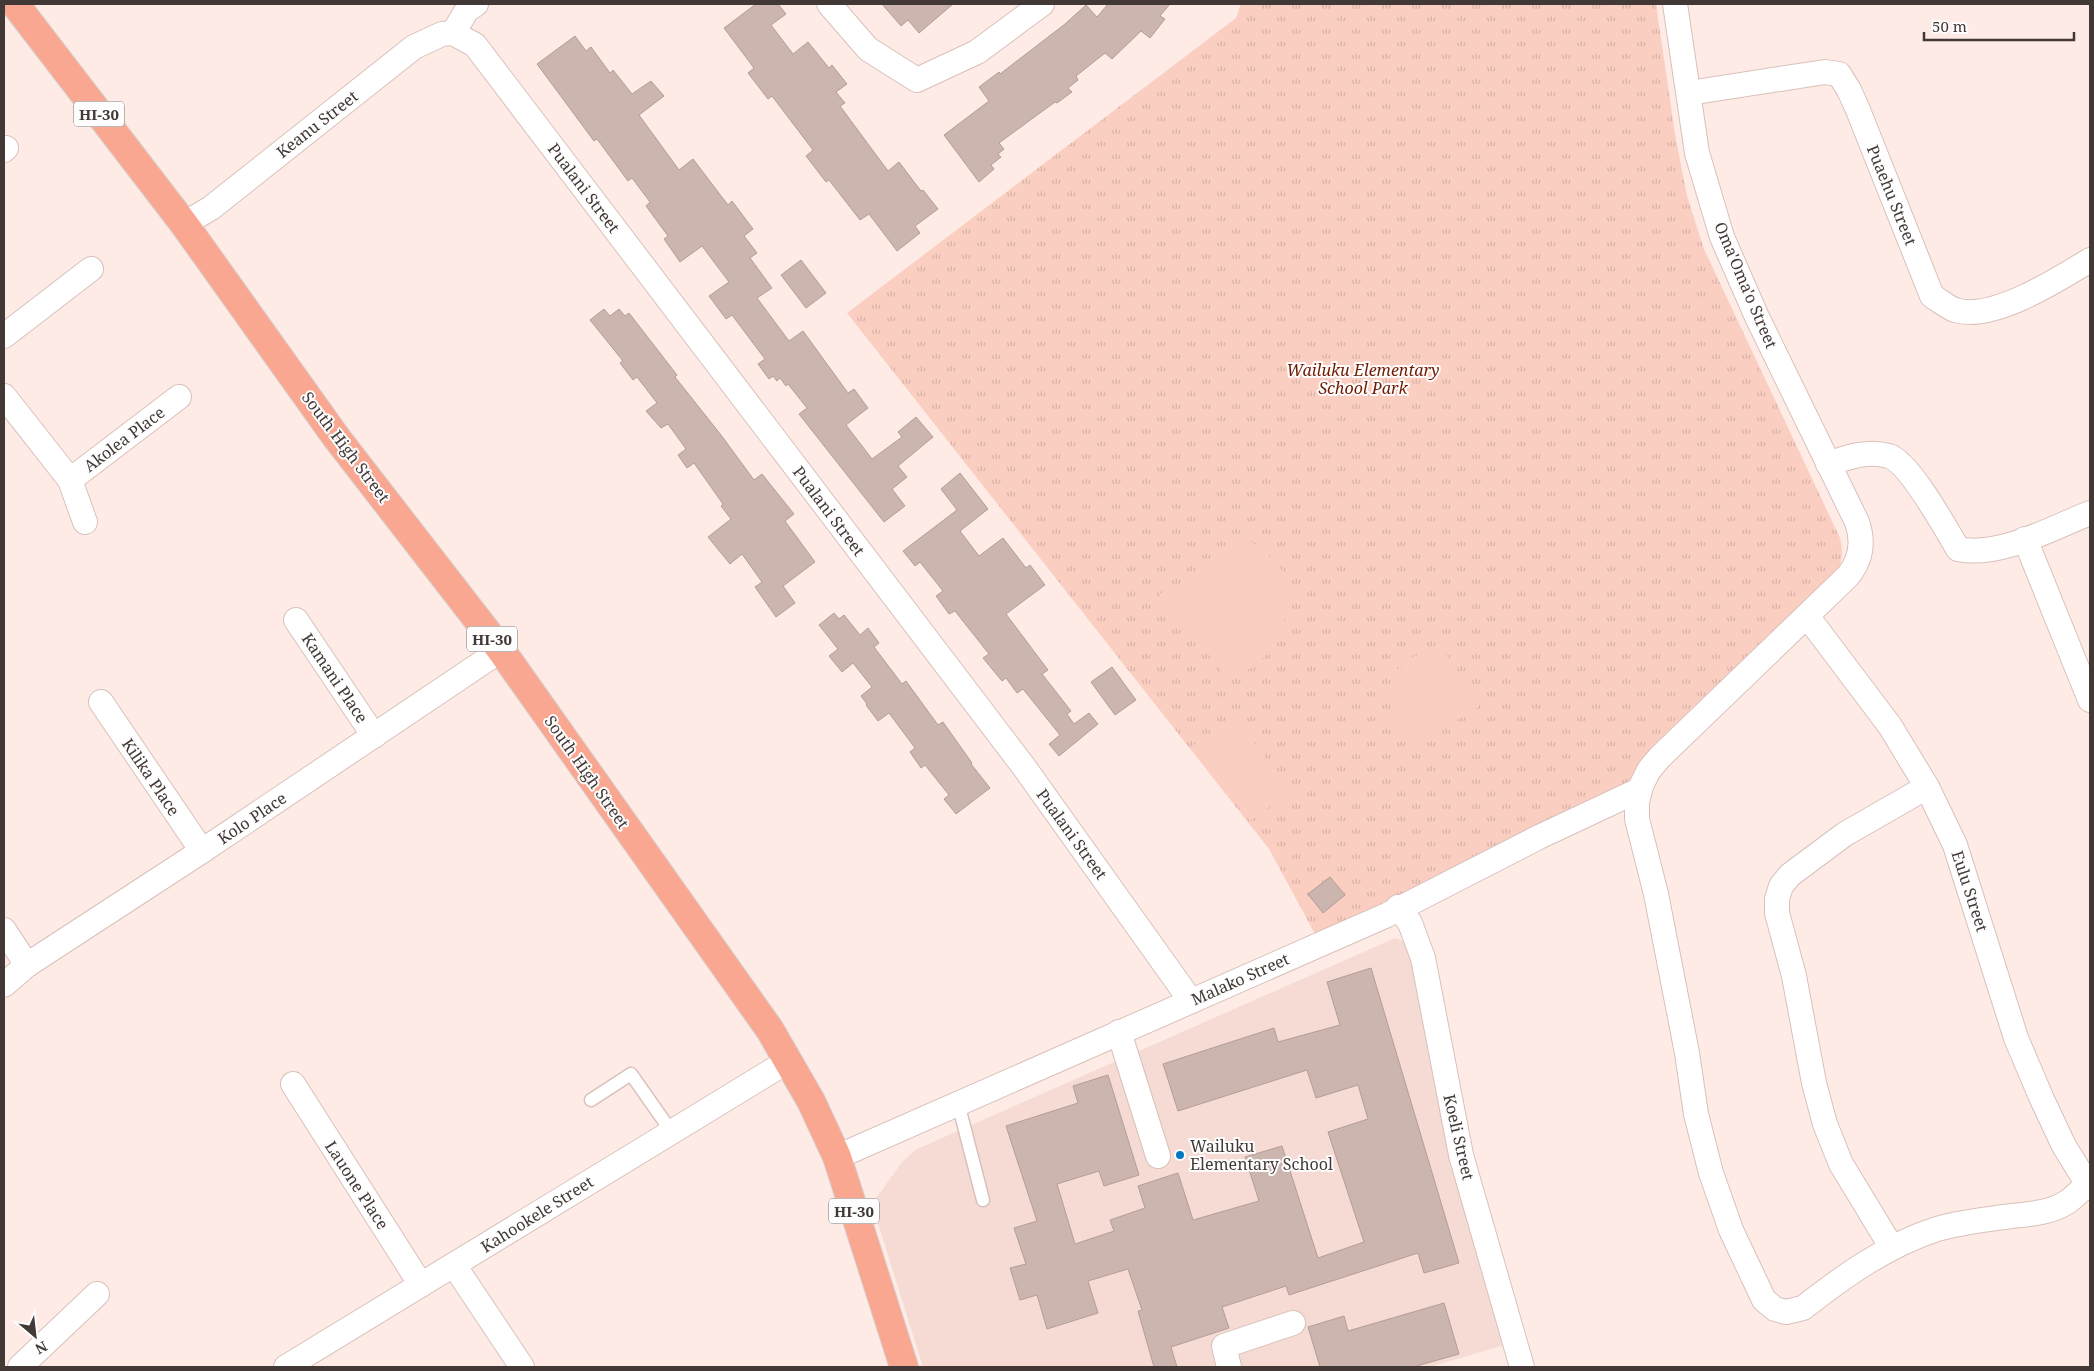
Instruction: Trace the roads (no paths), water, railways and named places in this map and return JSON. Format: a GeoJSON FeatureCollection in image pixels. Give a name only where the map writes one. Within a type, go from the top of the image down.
{"type":"FeatureCollection","features":[{"type":"Feature","properties":{"kind":"main road","name":"HI-30"},"geometry":{"type":"LineString","coordinates":[[15,4],[184,224]]}},
{"type":"Feature","properties":{"kind":"main road","name":"South High Street"},"geometry":{"type":"LineString","coordinates":[[184,224],[336,437],[500,650],[770,1030],[811,1101],[837,1157],[904,1367]]}},
{"type":"Feature","properties":{"kind":"street"},"geometry":{"type":"LineString","coordinates":[[453,33],[467,10],[476,4]]}},
{"type":"Feature","properties":{"kind":"street"},"geometry":{"type":"LineString","coordinates":[[829,4],[868,49],[917,80],[977,52],[1042,4]]}},
{"type":"Feature","properties":{"kind":"street","name":"Oma'Oma'o Street"},"geometry":{"type":"LineString","coordinates":[[1675,4],[1697,153],[1722,237],[1757,317],[1857,522],[1861,545],[1855,567],[1848,576],[1660,757],[1649,770],[1640,790],[1636,811],[1638,828],[1656,894],[1696,1114],[1711,1173],[1731,1230],[1760,1294],[1766,1303],[1775,1309],[1786,1312],[1803,1308],[1876,1256],[1892,1248],[1938,1229],[1970,1221],[2035,1213],[2054,1208],[2070,1200],[2089,1186]]}},
{"type":"Feature","properties":{"kind":"street","name":"Keanu Street"},"geometry":{"type":"LineString","coordinates":[[184,224],[211,208],[414,47],[442,34],[453,33]]}},
{"type":"Feature","properties":{"kind":"street","name":"Pualani Street"},"geometry":{"type":"LineString","coordinates":[[453,33],[475,45],[647,269],[1024,767],[1191,1001]]}},
{"type":"Feature","properties":{"kind":"street","name":"Puaehu Street"},"geometry":{"type":"LineString","coordinates":[[1689,93],[1825,72],[1839,74],[1858,110],[1932,296],[1955,310],[1982,312],[2036,292],[2090,260]]}},
{"type":"Feature","properties":{"kind":"street"},"geometry":{"type":"LineString","coordinates":[[4,336],[91,269]]}},
{"type":"Feature","properties":{"kind":"street","name":"Akolea Place"},"geometry":{"type":"LineString","coordinates":[[4,396],[70,480],[85,522]]}},
{"type":"Feature","properties":{"kind":"street","name":"Akolea Place"},"geometry":{"type":"LineString","coordinates":[[70,480],[179,397]]}},
{"type":"Feature","properties":{"kind":"street"},"geometry":{"type":"LineString","coordinates":[[1828,464],[1851,456],[1871,453],[1891,457],[1912,477],[1958,549],[1972,552],[1987,551],[2025,539],[2090,513]]}},
{"type":"Feature","properties":{"kind":"street"},"geometry":{"type":"LineString","coordinates":[[2025,539],[2090,700]]}},
{"type":"Feature","properties":{"kind":"street","name":"Eulu Street"},"geometry":{"type":"LineString","coordinates":[[1807,616],[1890,726],[1927,787],[1955,845],[2016,1038],[2064,1146],[2089,1186]]}},
{"type":"Feature","properties":{"kind":"street","name":"Kamani Place"},"geometry":{"type":"LineString","coordinates":[[296,620],[374,736]]}},
{"type":"Feature","properties":{"kind":"street","name":"Kolo Place"},"geometry":{"type":"LineString","coordinates":[[4,984],[27,965],[202,851],[500,650]]}},
{"type":"Feature","properties":{"kind":"street","name":"Kilika Place"},"geometry":{"type":"LineString","coordinates":[[101,702],[202,851]]}},
{"type":"Feature","properties":{"kind":"street"},"geometry":{"type":"LineString","coordinates":[[1892,1248],[1841,1164],[1826,1124],[1814,1082],[1794,976],[1776,904],[1781,886],[1790,875],[1845,834],[1927,787]]}},
{"type":"Feature","properties":{"kind":"street","name":"Malako Street"},"geometry":{"type":"LineString","coordinates":[[837,1157],[1378,918],[1539,837],[1640,790]]}},
{"type":"Feature","properties":{"kind":"street","name":"Koeli Street"},"geometry":{"type":"LineString","coordinates":[[1398,907],[1407,917],[1423,958],[1461,1155],[1522,1367]]}},
{"type":"Feature","properties":{"kind":"street"},"geometry":{"type":"LineString","coordinates":[[4,930],[27,965]]}},
{"type":"Feature","properties":{"kind":"street"},"geometry":{"type":"LineString","coordinates":[[1119,1032],[1158,1156]]}},
{"type":"Feature","properties":{"kind":"street","name":"Kahookele Street"},"geometry":{"type":"LineString","coordinates":[[286,1367],[788,1061]]}},
{"type":"Feature","properties":{"kind":"street","name":"Lauone Place"},"geometry":{"type":"LineString","coordinates":[[293,1084],[421,1285]]}},
{"type":"Feature","properties":{"kind":"street"},"geometry":{"type":"LineString","coordinates":[[454,1265],[522,1367]]}},
{"type":"Feature","properties":{"kind":"street"},"geometry":{"type":"LineString","coordinates":[[20,1367],[97,1294]]}},
{"type":"Feature","properties":{"kind":"street"},"geometry":{"type":"LineString","coordinates":[[1228,1367],[1224,1346],[1293,1323]]}},
{"type":"Feature","properties":{"kind":"street"},"geometry":{"type":"LineString","coordinates":[[4,1364],[10,1367]]}},
{"type":"Feature","properties":{"kind":"lane"},"geometry":{"type":"LineString","coordinates":[[592,1100],[631,1074],[671,1132]]}},
{"type":"Feature","properties":{"kind":"lane"},"geometry":{"type":"LineString","coordinates":[[958,1103],[983,1200]]}},
{"type":"Feature","properties":{"kind":"place","name":"Wailuku Elementary School"},"geometry":{"type":"Point","coordinates":[1180,1155]}},
{"type":"Feature","properties":{"kind":"park label","name":"Wailuku Elementary School Park"},"geometry":{"type":"Point","coordinates":[1363,379]}}]}
